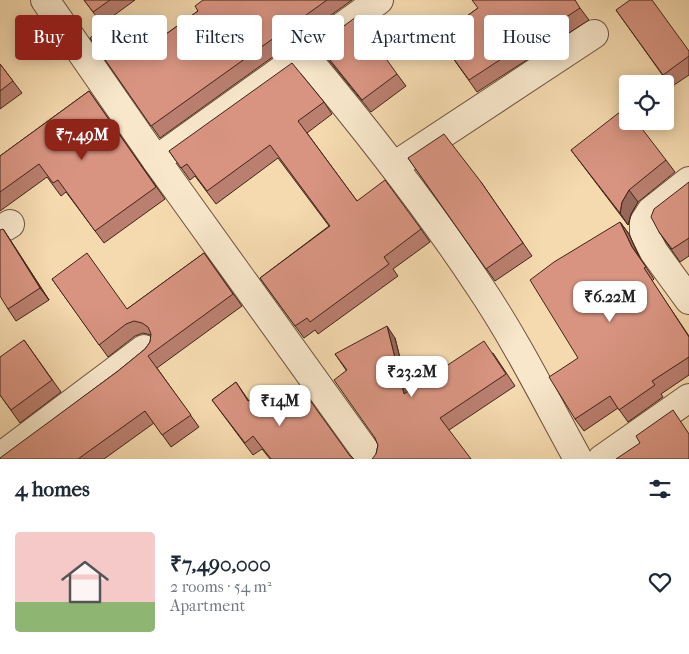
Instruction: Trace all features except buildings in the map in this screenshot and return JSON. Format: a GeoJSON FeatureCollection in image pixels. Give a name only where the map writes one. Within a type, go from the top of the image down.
{"type":"FeatureCollection","features":[{"type":"Feature","properties":{"kind":"street"},"geometry":{"type":"LineString","coordinates":[[45,0],[156,160],[370,459]]}},
{"type":"Feature","properties":{"kind":"street"},"geometry":{"type":"LineString","coordinates":[[344,26],[379,0]]}},
{"type":"Feature","properties":{"kind":"street"},"geometry":{"type":"LineString","coordinates":[[394,166],[594,34]]}},
{"type":"Feature","properties":{"kind":"street"},"geometry":{"type":"LineString","coordinates":[[156,160],[297,60]]}},
{"type":"Feature","properties":{"kind":"street"},"geometry":{"type":"LineString","coordinates":[[308,60],[394,166],[479,285],[578,459]]}},
{"type":"Feature","properties":{"kind":"street"},"geometry":{"type":"LineString","coordinates":[[689,180],[651,211],[644,222],[644,233],[654,252],[689,300]]}},
{"type":"Feature","properties":{"kind":"street"},"geometry":{"type":"LineString","coordinates":[[0,457],[144,349]]}},
{"type":"Feature","properties":{"kind":"street"},"geometry":{"type":"LineString","coordinates":[[602,459],[689,398]]}}]}
